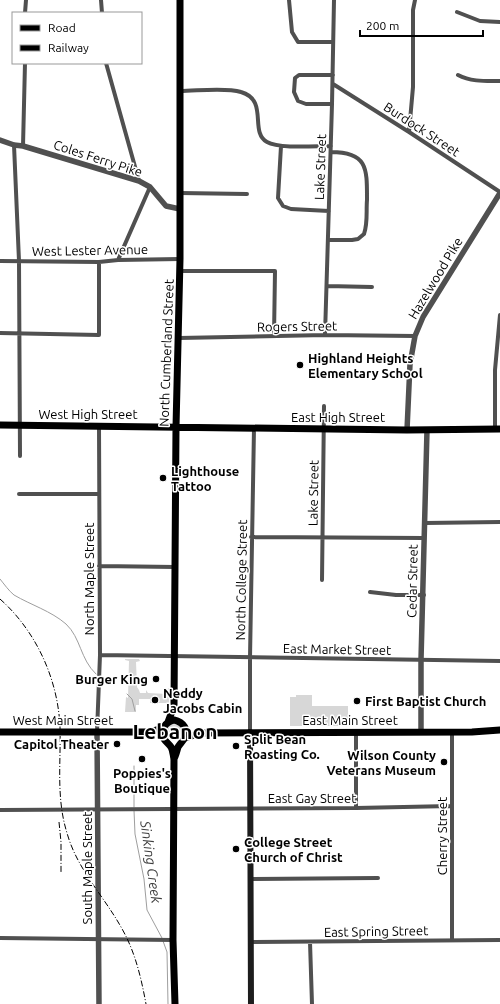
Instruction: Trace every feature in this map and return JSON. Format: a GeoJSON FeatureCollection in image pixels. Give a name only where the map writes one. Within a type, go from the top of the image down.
{"type":"FeatureCollection","features":[{"type":"Feature","properties":{"kind":"main road","name":"North Cumberland Street"},"geometry":{"type":"LineString","coordinates":[[168,722],[174,706],[175,656],[176,426],[180,271],[180,0]]}},
{"type":"Feature","properties":{"kind":"main road","name":"West High Street"},"geometry":{"type":"LineString","coordinates":[[0,425],[176,426]]}},
{"type":"Feature","properties":{"kind":"main road","name":"East High Street"},"geometry":{"type":"LineString","coordinates":[[176,426],[407,430],[498,429]]}},
{"type":"Feature","properties":{"kind":"main road","name":"North Cumberland Street"},"geometry":{"type":"LineString","coordinates":[[174,706],[182,724]]}},
{"type":"Feature","properties":{"kind":"main road"},"geometry":{"type":"LineString","coordinates":[[174,759],[186,730],[182,724],[174,720],[168,722],[163,728],[162,733],[171,748],[174,759],[174,809],[169,940],[175,1004]]}},
{"type":"Feature","properties":{"kind":"main road","name":"East Main Street"},"geometry":{"type":"LineString","coordinates":[[182,724],[201,733]]}},
{"type":"Feature","properties":{"kind":"main road","name":"West Main Street"},"geometry":{"type":"LineString","coordinates":[[0,732],[150,732],[163,728]]}},
{"type":"Feature","properties":{"kind":"main road","name":"East Main Street"},"geometry":{"type":"LineString","coordinates":[[183,740],[201,733],[452,732],[500,730]]}},
{"type":"Feature","properties":{"kind":"main road","name":"West Main Street"},"geometry":{"type":"LineString","coordinates":[[150,732],[166,740]]}},
{"type":"Feature","properties":{"kind":"main road"},"geometry":{"type":"LineString","coordinates":[[250,732],[251,1004]]}},
{"type":"Feature","properties":{"kind":"main road"},"geometry":{"type":"LineString","coordinates":[[166,740],[175,744],[183,740]]}},
{"type":"Feature","properties":{"kind":"street"},"geometry":{"type":"LineString","coordinates":[[25,12],[26,0]]}},
{"type":"Feature","properties":{"kind":"street"},"geometry":{"type":"LineString","coordinates":[[101,0],[102,12]]}},
{"type":"Feature","properties":{"kind":"street"},"geometry":{"type":"LineString","coordinates":[[289,0],[292,32],[298,42],[333,42]]}},
{"type":"Feature","properties":{"kind":"street","name":"Lake Street"},"geometry":{"type":"LineString","coordinates":[[325,335],[334,0]]}},
{"type":"Feature","properties":{"kind":"street"},"geometry":{"type":"LineString","coordinates":[[409,132],[413,87],[415,0]]}},
{"type":"Feature","properties":{"kind":"street"},"geometry":{"type":"LineString","coordinates":[[457,12],[480,21],[490,23],[500,22]]}},
{"type":"Feature","properties":{"kind":"street"},"geometry":{"type":"LineString","coordinates":[[23,146],[25,64]]}},
{"type":"Feature","properties":{"kind":"street"},"geometry":{"type":"LineString","coordinates":[[106,64],[139,181]]}},
{"type":"Feature","properties":{"kind":"street"},"geometry":{"type":"LineString","coordinates":[[332,104],[306,104],[298,101],[294,92],[295,78],[299,74],[333,75]]}},
{"type":"Feature","properties":{"kind":"street"},"geometry":{"type":"LineString","coordinates":[[458,75],[465,78],[484,81],[500,81]]}},
{"type":"Feature","properties":{"kind":"street","name":"Burdock Street"},"geometry":{"type":"LineString","coordinates":[[332,84],[409,132],[500,192]]}},
{"type":"Feature","properties":{"kind":"street"},"geometry":{"type":"LineString","coordinates":[[180,91],[232,90],[242,92],[249,95],[254,102],[258,110],[258,126],[260,136],[267,142],[281,146],[330,146]]}},
{"type":"Feature","properties":{"kind":"street","name":"Coles Ferry Pike"},"geometry":{"type":"LineString","coordinates":[[0,140],[139,181],[150,187],[166,206],[180,209]]}},
{"type":"Feature","properties":{"kind":"street"},"geometry":{"type":"LineString","coordinates":[[14,145],[19,261],[20,456]]}},
{"type":"Feature","properties":{"kind":"street"},"geometry":{"type":"LineString","coordinates":[[281,146],[278,198],[283,206],[291,209],[329,211]]}},
{"type":"Feature","properties":{"kind":"street"},"geometry":{"type":"LineString","coordinates":[[328,240],[358,239],[364,234],[366,226],[367,178],[364,166],[357,158],[346,153],[331,152]]}},
{"type":"Feature","properties":{"kind":"street"},"geometry":{"type":"LineString","coordinates":[[118,260],[150,187]]}},
{"type":"Feature","properties":{"kind":"street","name":"Hazelwood Pike"},"geometry":{"type":"LineString","coordinates":[[407,430],[410,364],[415,336],[423,316],[500,192]]}},
{"type":"Feature","properties":{"kind":"street"},"geometry":{"type":"LineString","coordinates":[[180,193],[247,194]]}},
{"type":"Feature","properties":{"kind":"street","name":"West Lester Avenue"},"geometry":{"type":"LineString","coordinates":[[0,261],[99,262],[118,260],[180,259]]}},
{"type":"Feature","properties":{"kind":"street"},"geometry":{"type":"LineString","coordinates":[[0,333],[99,335],[99,262]]}},
{"type":"Feature","properties":{"kind":"street"},"geometry":{"type":"LineString","coordinates":[[180,271],[275,271],[274,336]]}},
{"type":"Feature","properties":{"kind":"street"},"geometry":{"type":"LineString","coordinates":[[327,286],[372,287]]}},
{"type":"Feature","properties":{"kind":"street"},"geometry":{"type":"LineString","coordinates":[[498,429],[495,370],[500,315]]}},
{"type":"Feature","properties":{"kind":"street","name":"Rogers Street"},"geometry":{"type":"LineString","coordinates":[[179,338],[325,335],[415,336]]}},
{"type":"Feature","properties":{"kind":"street","name":"Lake Street"},"geometry":{"type":"LineString","coordinates":[[322,580],[324,406]]}},
{"type":"Feature","properties":{"kind":"street","name":"North Maple Street"},"geometry":{"type":"LineString","coordinates":[[97,732],[100,655],[99,426]]}},
{"type":"Feature","properties":{"kind":"street","name":"North College Street"},"geometry":{"type":"LineString","coordinates":[[250,732],[254,428]]}},
{"type":"Feature","properties":{"kind":"street","name":"Cedar Street"},"geometry":{"type":"LineString","coordinates":[[421,732],[421,660],[424,595],[427,430]]}},
{"type":"Feature","properties":{"kind":"street"},"geometry":{"type":"LineString","coordinates":[[19,494],[99,494]]}},
{"type":"Feature","properties":{"kind":"street"},"geometry":{"type":"LineString","coordinates":[[425,523],[500,522]]}},
{"type":"Feature","properties":{"kind":"street"},"geometry":{"type":"LineString","coordinates":[[252,537],[424,538]]}},
{"type":"Feature","properties":{"kind":"street"},"geometry":{"type":"LineString","coordinates":[[99,566],[175,567]]}},
{"type":"Feature","properties":{"kind":"street"},"geometry":{"type":"LineString","coordinates":[[370,592],[396,595],[424,595]]}},
{"type":"Feature","properties":{"kind":"street","name":"East Market Street"},"geometry":{"type":"LineString","coordinates":[[100,655],[500,661]]}},
{"type":"Feature","properties":{"kind":"street","name":"South Maple Street"},"geometry":{"type":"LineString","coordinates":[[97,732],[99,1004]]}},
{"type":"Feature","properties":{"kind":"street"},"geometry":{"type":"LineString","coordinates":[[356,732],[356,808]]}},
{"type":"Feature","properties":{"kind":"street","name":"Cherry Street"},"geometry":{"type":"LineString","coordinates":[[452,732],[452,940]]}},
{"type":"Feature","properties":{"kind":"street","name":"East Gay Street"},"geometry":{"type":"LineString","coordinates":[[0,810],[451,806]]}},
{"type":"Feature","properties":{"kind":"street"},"geometry":{"type":"LineString","coordinates":[[251,879],[378,878]]}},
{"type":"Feature","properties":{"kind":"street"},"geometry":{"type":"LineString","coordinates":[[0,938],[169,940]]}},
{"type":"Feature","properties":{"kind":"street","name":"East Spring Street"},"geometry":{"type":"LineString","coordinates":[[251,942],[500,940]]}},
{"type":"Feature","properties":{"kind":"street"},"geometry":{"type":"LineString","coordinates":[[310,942],[312,1004]]}},
{"type":"Feature","properties":{"kind":"shaded area"},"geometry":{"type":"Polygon","coordinates":[[[125,659],[139,659],[140,661],[136,662],[137,687],[140,693],[146,693],[146,690],[148,693],[167,694],[169,688],[169,703],[150,703],[150,699],[139,699],[139,705],[136,705],[136,712],[125,712],[126,697],[128,698],[129,661],[125,659]]]}},
{"type":"Feature","properties":{"kind":"shaded area"},"geometry":{"type":"Polygon","coordinates":[[[296,695],[312,695],[312,706],[348,706],[349,726],[290,726],[290,697],[296,697],[296,695]]]}},
{"type":"Feature","properties":{"kind":"shaded area"},"geometry":{"type":"Polygon","coordinates":[[[174,724],[181,729],[182,732],[177,739],[174,740],[167,735],[166,732],[171,725],[174,724]]]}},
{"type":"Feature","properties":{"kind":"waterway","name":"Sinking Creek"},"geometry":{"type":"LineString","coordinates":[[0,579],[14,595],[60,619],[66,624],[75,636],[87,662],[96,674]]}},
{"type":"Feature","properties":{"kind":"waterway","name":"Sinking Creek"},"geometry":{"type":"LineString","coordinates":[[127,694],[132,699],[135,711]]}},
{"type":"Feature","properties":{"kind":"waterway","name":"Sinking Creek"},"geometry":{"type":"LineString","coordinates":[[134,766],[134,807]]}},
{"type":"Feature","properties":{"kind":"waterway","name":"Sinking Creek"},"geometry":{"type":"LineString","coordinates":[[134,810],[135,834],[144,879],[147,910],[162,938]]}},
{"type":"Feature","properties":{"kind":"waterway","name":"Sinking Creek"},"geometry":{"type":"LineString","coordinates":[[163,941],[167,952],[168,1004]]}},
{"type":"Feature","properties":{"kind":"railway"},"geometry":{"type":"LineString","coordinates":[[0,599],[24,626],[43,657],[50,674],[55,691],[60,727],[60,794],[61,807],[67,833],[77,858],[126,936],[137,964],[146,1004]]}},
{"type":"Feature","properties":{"kind":"railway"},"geometry":{"type":"LineString","coordinates":[[59,822],[61,842],[61,873]]}},
{"type":"Feature","properties":{"kind":"place","name":"Highland Heights Elementary School"},"geometry":{"type":"Point","coordinates":[300,365]}},
{"type":"Feature","properties":{"kind":"place","name":"Lighthouse Tattoo"},"geometry":{"type":"Point","coordinates":[163,478]}},
{"type":"Feature","properties":{"kind":"place","name":"Burger King"},"geometry":{"type":"Point","coordinates":[156,679]}},
{"type":"Feature","properties":{"kind":"place","name":"Neddy Jacobs Cabin"},"geometry":{"type":"Point","coordinates":[155,700]}},
{"type":"Feature","properties":{"kind":"place","name":"First Baptist Church"},"geometry":{"type":"Point","coordinates":[357,701]}},
{"type":"Feature","properties":{"kind":"place","name":"Capitol Theater"},"geometry":{"type":"Point","coordinates":[117,744]}},
{"type":"Feature","properties":{"kind":"place","name":"Split Bean Roasting Co."},"geometry":{"type":"Point","coordinates":[236,746]}},
{"type":"Feature","properties":{"kind":"place","name":"Poppies's Boutique"},"geometry":{"type":"Point","coordinates":[142,759]}},
{"type":"Feature","properties":{"kind":"place","name":"Wilson County Veterans Museum"},"geometry":{"type":"Point","coordinates":[444,762]}},
{"type":"Feature","properties":{"kind":"place","name":"College Street Church of Christ"},"geometry":{"type":"Point","coordinates":[236,849]}},
{"type":"Feature","properties":{"kind":"district","name":"Lebanon"},"geometry":{"type":"Point","coordinates":[175,732]}}]}
